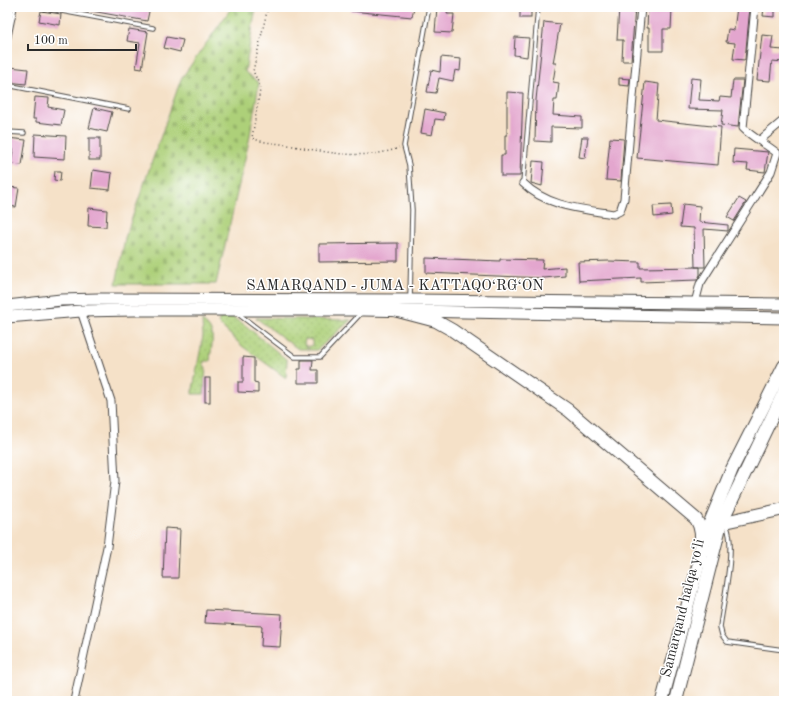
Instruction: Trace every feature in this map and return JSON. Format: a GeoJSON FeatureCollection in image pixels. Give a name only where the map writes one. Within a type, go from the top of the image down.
{"type":"FeatureCollection","features":[{"type":"Feature","properties":{"kind":"highway"},"geometry":{"type":"LineString","coordinates":[[394,310],[436,321],[452,330],[568,410],[595,432],[696,519],[702,535],[699,550],[700,561]]}},
{"type":"Feature","properties":{"kind":"highway","name":"Samarqand halqa yoʻli"},"geometry":{"type":"LineString","coordinates":[[676,701],[734,463],[784,366]]}},
{"type":"Feature","properties":{"kind":"highway","name":"Samarqand halqa yoʻli"},"geometry":{"type":"LineString","coordinates":[[662,701],[700,561],[784,392]]}},
{"type":"Feature","properties":{"kind":"highway"},"geometry":{"type":"LineString","coordinates":[[719,525],[784,509]]}},
{"type":"Feature","properties":{"kind":"main road","name":"SAMARQAND - JUMA - KATTAQO‘RG‘ON"},"geometry":{"type":"LineString","coordinates":[[7,306],[61,300],[98,299],[410,300],[784,304]]}},
{"type":"Feature","properties":{"kind":"main road","name":"SAMARQAND - JUMA - KATTAQO‘RG‘ON"},"geometry":{"type":"LineString","coordinates":[[7,317],[81,311],[394,310],[784,318]]}},
{"type":"Feature","properties":{"kind":"street"},"geometry":{"type":"LineString","coordinates":[[523,183],[534,194],[560,205],[614,214],[620,211],[624,199],[641,7]]}},
{"type":"Feature","properties":{"kind":"street"},"geometry":{"type":"LineString","coordinates":[[695,303],[700,284],[771,172],[781,152],[752,137],[743,128],[755,7]]}},
{"type":"Feature","properties":{"kind":"street"},"geometry":{"type":"LineString","coordinates":[[760,140],[784,120]]}},
{"type":"Feature","properties":{"kind":"street"},"geometry":{"type":"LineString","coordinates":[[74,701],[107,547],[115,481],[111,401],[81,311]]}},
{"type":"Feature","properties":{"kind":"lane"},"geometry":{"type":"LineString","coordinates":[[7,45],[15,7]]}},
{"type":"Feature","properties":{"kind":"lane"},"geometry":{"type":"LineString","coordinates":[[40,7],[153,28]]}},
{"type":"Feature","properties":{"kind":"lane"},"geometry":{"type":"LineString","coordinates":[[410,300],[412,210],[409,165],[404,146],[429,7]]}},
{"type":"Feature","properties":{"kind":"lane"},"geometry":{"type":"LineString","coordinates":[[523,183],[536,50],[538,7]]}},
{"type":"Feature","properties":{"kind":"lane"},"geometry":{"type":"LineString","coordinates":[[7,85],[129,109]]}},
{"type":"Feature","properties":{"kind":"lane"},"geometry":{"type":"LineString","coordinates":[[7,132],[24,133]]}},
{"type":"Feature","properties":{"kind":"lane"},"geometry":{"type":"LineString","coordinates":[[233,310],[295,357],[320,358],[364,310]]}},
{"type":"Feature","properties":{"kind":"lane"},"geometry":{"type":"LineString","coordinates":[[719,525],[730,533],[731,548],[720,627],[722,635],[727,642],[784,650]]}},
{"type":"Feature","properties":{"kind":"path"},"geometry":{"type":"LineString","coordinates":[[268,7],[253,70],[260,86],[260,90],[252,138],[302,148],[351,155],[381,152],[404,146]]}},
{"type":"Feature","properties":{"kind":"green space"},"geometry":{"type":"Polygon","coordinates":[[[232,7],[256,7],[245,72],[259,83],[249,141],[216,284],[116,284],[125,238],[181,79],[232,7]]]}},
{"type":"Feature","properties":{"kind":"green space"},"geometry":{"type":"Polygon","coordinates":[[[232,317],[245,325],[287,360],[286,378],[242,346],[218,323],[220,318],[232,317]]]}},
{"type":"Feature","properties":{"kind":"green space"},"geometry":{"type":"Polygon","coordinates":[[[256,318],[351,320],[317,350],[308,350],[309,346],[312,346],[312,340],[305,339],[304,345],[307,346],[307,349],[298,349],[256,318]]]}},
{"type":"Feature","properties":{"kind":"green space"},"geometry":{"type":"Polygon","coordinates":[[[202,321],[207,325],[212,334],[210,361],[204,361],[204,366],[206,367],[204,394],[192,394],[203,336],[202,321]]]}},
{"type":"Feature","properties":{"kind":"building"},"geometry":{"type":"Polygon","coordinates":[[[86,7],[150,7],[147,21],[86,10],[86,7]]]}},
{"type":"Feature","properties":{"kind":"building"},"geometry":{"type":"Polygon","coordinates":[[[351,7],[414,7],[412,17],[351,11],[351,7]]]}},
{"type":"Feature","properties":{"kind":"building"},"geometry":{"type":"Polygon","coordinates":[[[437,7],[448,7],[447,14],[454,14],[452,33],[435,32],[437,7]]]}},
{"type":"Feature","properties":{"kind":"building"},"geometry":{"type":"Polygon","coordinates":[[[520,7],[531,7],[531,18],[520,18],[520,7]]]}},
{"type":"Feature","properties":{"kind":"building"},"geometry":{"type":"Polygon","coordinates":[[[619,7],[635,7],[631,61],[622,61],[623,40],[617,40],[619,7]]]}},
{"type":"Feature","properties":{"kind":"building"},"geometry":{"type":"Polygon","coordinates":[[[648,7],[672,8],[671,29],[663,29],[663,51],[649,51],[649,28],[647,28],[648,7]]]}},
{"type":"Feature","properties":{"kind":"building"},"geometry":{"type":"Polygon","coordinates":[[[737,7],[750,7],[745,60],[733,59],[735,43],[726,42],[728,29],[734,30],[737,7]]]}},
{"type":"Feature","properties":{"kind":"building"},"geometry":{"type":"Polygon","coordinates":[[[764,7],[775,7],[775,17],[763,16],[764,7]]]}},
{"type":"Feature","properties":{"kind":"building"},"geometry":{"type":"Polygon","coordinates":[[[41,11],[61,14],[60,25],[39,21],[41,11]]]}},
{"type":"Feature","properties":{"kind":"building"},"geometry":{"type":"Polygon","coordinates":[[[544,22],[560,24],[553,63],[556,63],[553,82],[559,83],[557,100],[554,100],[553,115],[582,117],[582,128],[551,127],[551,142],[535,141],[536,100],[544,22]]]}},
{"type":"Feature","properties":{"kind":"building"},"geometry":{"type":"Polygon","coordinates":[[[129,29],[148,32],[142,69],[136,68],[140,43],[127,41],[129,29]]]}},
{"type":"Feature","properties":{"kind":"building"},"geometry":{"type":"Polygon","coordinates":[[[762,35],[773,36],[771,49],[784,50],[784,62],[772,61],[770,81],[757,80],[762,35]]]}},
{"type":"Feature","properties":{"kind":"building"},"geometry":{"type":"Polygon","coordinates":[[[167,37],[183,40],[180,52],[164,48],[167,37]]]}},
{"type":"Feature","properties":{"kind":"building"},"geometry":{"type":"Polygon","coordinates":[[[515,37],[529,38],[527,57],[514,55],[515,37]]]}},
{"type":"Feature","properties":{"kind":"building"},"geometry":{"type":"Polygon","coordinates":[[[441,57],[461,59],[460,71],[455,70],[453,81],[439,78],[436,93],[427,92],[431,70],[440,72],[441,57]]]}},
{"type":"Feature","properties":{"kind":"building"},"geometry":{"type":"Polygon","coordinates":[[[10,67],[28,69],[26,84],[8,82],[10,67]]]}},
{"type":"Feature","properties":{"kind":"building"},"geometry":{"type":"Polygon","coordinates":[[[619,78],[630,79],[629,86],[619,85],[619,78]]]}},
{"type":"Feature","properties":{"kind":"building"},"geometry":{"type":"Polygon","coordinates":[[[691,78],[701,79],[699,100],[719,101],[720,97],[731,98],[733,80],[743,80],[738,127],[721,125],[723,110],[688,109],[691,78]]]}},
{"type":"Feature","properties":{"kind":"building"},"geometry":{"type":"Polygon","coordinates":[[[645,82],[659,84],[656,120],[721,127],[718,165],[637,158],[645,82]]]}},
{"type":"Feature","properties":{"kind":"building"},"geometry":{"type":"Polygon","coordinates":[[[507,92],[523,93],[520,176],[501,176],[501,155],[505,155],[505,135],[507,135],[507,92]]]}},
{"type":"Feature","properties":{"kind":"building"},"geometry":{"type":"Polygon","coordinates":[[[35,97],[49,98],[48,107],[64,110],[61,125],[36,122],[36,119],[33,119],[35,97]]]}},
{"type":"Feature","properties":{"kind":"building"},"geometry":{"type":"Polygon","coordinates":[[[94,108],[112,112],[107,132],[89,128],[94,108]]]}},
{"type":"Feature","properties":{"kind":"building"},"geometry":{"type":"Polygon","coordinates":[[[425,109],[445,113],[444,120],[435,119],[432,135],[421,133],[425,109]]]}},
{"type":"Feature","properties":{"kind":"building"},"geometry":{"type":"Polygon","coordinates":[[[35,134],[66,136],[65,159],[34,157],[35,134]]]}},
{"type":"Feature","properties":{"kind":"building"},"geometry":{"type":"Polygon","coordinates":[[[582,137],[588,137],[585,158],[579,157],[582,137]]]}},
{"type":"Feature","properties":{"kind":"building"},"geometry":{"type":"Polygon","coordinates":[[[7,138],[26,140],[22,165],[11,164],[13,150],[7,149],[7,138]]]}},
{"type":"Feature","properties":{"kind":"building"},"geometry":{"type":"Polygon","coordinates":[[[89,138],[100,138],[100,160],[89,160],[89,138]]]}},
{"type":"Feature","properties":{"kind":"building"},"geometry":{"type":"Polygon","coordinates":[[[610,138],[624,139],[621,181],[606,180],[610,138]]]}},
{"type":"Feature","properties":{"kind":"building"},"geometry":{"type":"Polygon","coordinates":[[[734,149],[768,152],[765,172],[747,170],[748,164],[733,163],[734,149]]]}},
{"type":"Feature","properties":{"kind":"building"},"geometry":{"type":"Polygon","coordinates":[[[533,161],[544,162],[542,186],[531,183],[533,161]]]}},
{"type":"Feature","properties":{"kind":"building"},"geometry":{"type":"Polygon","coordinates":[[[93,170],[112,173],[110,190],[91,188],[93,170]]]}},
{"type":"Feature","properties":{"kind":"building"},"geometry":{"type":"Polygon","coordinates":[[[55,171],[61,171],[60,181],[54,180],[55,171]]]}},
{"type":"Feature","properties":{"kind":"building"},"geometry":{"type":"Polygon","coordinates":[[[7,187],[19,188],[16,207],[7,206],[7,187]]]}},
{"type":"Feature","properties":{"kind":"building"},"geometry":{"type":"Polygon","coordinates":[[[739,198],[746,202],[734,221],[727,217],[739,198]]]}},
{"type":"Feature","properties":{"kind":"building"},"geometry":{"type":"Polygon","coordinates":[[[683,204],[700,206],[699,222],[728,225],[728,231],[704,229],[705,267],[695,267],[694,228],[680,227],[683,204]]]}},
{"type":"Feature","properties":{"kind":"building"},"geometry":{"type":"Polygon","coordinates":[[[671,205],[672,215],[654,217],[653,206],[671,205]]]}},
{"type":"Feature","properties":{"kind":"building"},"geometry":{"type":"Polygon","coordinates":[[[89,208],[107,210],[106,227],[88,226],[89,208]]]}},
{"type":"Feature","properties":{"kind":"building"},"geometry":{"type":"Polygon","coordinates":[[[398,243],[398,261],[319,262],[319,244],[398,243]]]}},
{"type":"Feature","properties":{"kind":"building"},"geometry":{"type":"Polygon","coordinates":[[[426,258],[500,261],[500,259],[543,260],[542,269],[565,267],[565,276],[544,278],[426,273],[426,258]]]}},
{"type":"Feature","properties":{"kind":"building"},"geometry":{"type":"Polygon","coordinates":[[[578,262],[640,262],[640,268],[700,267],[700,275],[697,280],[641,282],[641,278],[579,281],[578,262]]]}},
{"type":"Feature","properties":{"kind":"building"},"geometry":{"type":"Polygon","coordinates":[[[243,357],[254,358],[254,382],[258,383],[258,393],[238,392],[238,382],[243,382],[243,357]]]}},
{"type":"Feature","properties":{"kind":"building"},"geometry":{"type":"Polygon","coordinates":[[[301,360],[313,360],[312,370],[318,370],[318,383],[298,383],[298,369],[301,369],[301,360]]]}},
{"type":"Feature","properties":{"kind":"building"},"geometry":{"type":"Polygon","coordinates":[[[205,378],[210,378],[210,402],[205,402],[205,378]]]}},
{"type":"Feature","properties":{"kind":"building"},"geometry":{"type":"Polygon","coordinates":[[[165,528],[180,529],[178,578],[163,578],[165,528]]]}},
{"type":"Feature","properties":{"kind":"building"},"geometry":{"type":"Polygon","coordinates":[[[206,610],[282,614],[280,647],[261,646],[262,626],[205,623],[206,610]]]}}]}
